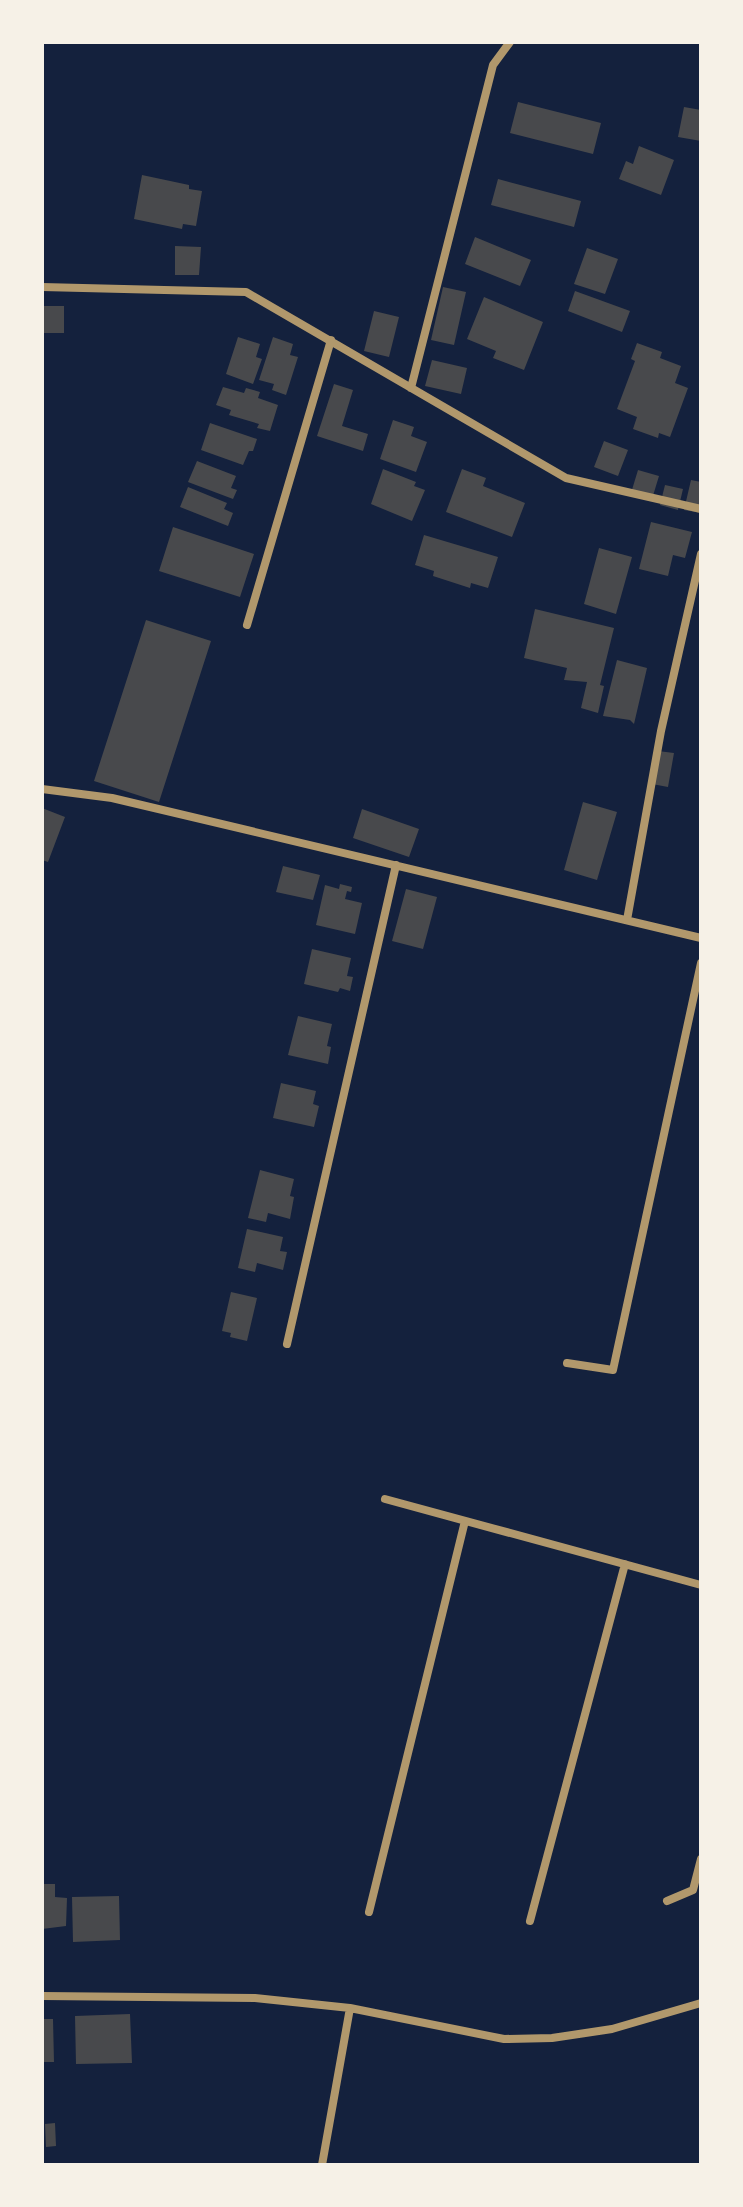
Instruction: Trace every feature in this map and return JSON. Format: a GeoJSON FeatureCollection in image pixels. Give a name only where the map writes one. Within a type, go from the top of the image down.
{"type":"FeatureCollection","features":[{"type":"Feature","properties":{"kind":"street"},"geometry":{"type":"LineString","coordinates":[[411,388],[493,65],[510,42]]}},
{"type":"Feature","properties":{"kind":"street"},"geometry":{"type":"LineString","coordinates":[[42,287],[246,292],[566,478],[701,509]]}},
{"type":"Feature","properties":{"kind":"street"},"geometry":{"type":"LineString","coordinates":[[247,625],[331,340]]}},
{"type":"Feature","properties":{"kind":"street"},"geometry":{"type":"LineString","coordinates":[[627,920],[661,731],[701,554]]}},
{"type":"Feature","properties":{"kind":"street"},"geometry":{"type":"LineString","coordinates":[[42,789],[112,798],[701,938]]}},
{"type":"Feature","properties":{"kind":"street"},"geometry":{"type":"LineString","coordinates":[[287,1344],[396,865]]}},
{"type":"Feature","properties":{"kind":"street"},"geometry":{"type":"LineString","coordinates":[[567,1363],[613,1370],[701,963]]}},
{"type":"Feature","properties":{"kind":"street"},"geometry":{"type":"LineString","coordinates":[[385,1499],[701,1585]]}},
{"type":"Feature","properties":{"kind":"street"},"geometry":{"type":"LineString","coordinates":[[369,1912],[465,1521]]}},
{"type":"Feature","properties":{"kind":"street"},"geometry":{"type":"LineString","coordinates":[[530,1921],[625,1564]]}},
{"type":"Feature","properties":{"kind":"street"},"geometry":{"type":"LineString","coordinates":[[667,1901],[693,1890],[701,1859]]}},
{"type":"Feature","properties":{"kind":"street"},"geometry":{"type":"LineString","coordinates":[[42,1996],[255,1998],[350,2008],[504,2039],[552,2038],[612,2029],[701,2003]]}},
{"type":"Feature","properties":{"kind":"street"},"geometry":{"type":"LineString","coordinates":[[322,2165],[350,2008]]}},
{"type":"Feature","properties":{"kind":"building"},"geometry":{"type":"Polygon","coordinates":[[[518,102],[601,123],[593,154],[510,133],[518,102]]]}},
{"type":"Feature","properties":{"kind":"building"},"geometry":{"type":"Polygon","coordinates":[[[684,107],[701,110],[701,141],[678,137],[684,107]]]}},
{"type":"Feature","properties":{"kind":"building"},"geometry":{"type":"Polygon","coordinates":[[[639,146],[674,160],[661,195],[619,179],[626,161],[633,164],[639,146]]]}},
{"type":"Feature","properties":{"kind":"building"},"geometry":{"type":"Polygon","coordinates":[[[142,175],[189,185],[189,189],[202,191],[196,226],[183,224],[182,229],[134,219],[142,175]]]}},
{"type":"Feature","properties":{"kind":"building"},"geometry":{"type":"Polygon","coordinates":[[[498,179],[581,201],[574,227],[491,205],[498,179]]]}},
{"type":"Feature","properties":{"kind":"building"},"geometry":{"type":"Polygon","coordinates":[[[475,237],[531,260],[520,286],[465,264],[475,237]]]}},
{"type":"Feature","properties":{"kind":"building"},"geometry":{"type":"Polygon","coordinates":[[[175,246],[201,247],[199,275],[175,275],[175,246]]]}},
{"type":"Feature","properties":{"kind":"building"},"geometry":{"type":"Polygon","coordinates":[[[587,248],[618,259],[605,294],[574,284],[587,248]]]}},
{"type":"Feature","properties":{"kind":"building"},"geometry":{"type":"Polygon","coordinates":[[[443,287],[466,292],[454,345],[431,340],[443,287]]]}},
{"type":"Feature","properties":{"kind":"building"},"geometry":{"type":"Polygon","coordinates":[[[575,291],[630,311],[622,332],[568,311],[575,291]]]}},
{"type":"Feature","properties":{"kind":"building"},"geometry":{"type":"Polygon","coordinates":[[[484,297],[543,322],[524,370],[493,358],[496,351],[467,339],[484,297]]]}},
{"type":"Feature","properties":{"kind":"building"},"geometry":{"type":"Polygon","coordinates":[[[42,306],[64,306],[64,333],[42,333],[42,306]]]}},
{"type":"Feature","properties":{"kind":"building"},"geometry":{"type":"Polygon","coordinates":[[[374,311],[399,317],[389,357],[364,351],[374,311]]]}},
{"type":"Feature","properties":{"kind":"building"},"geometry":{"type":"Polygon","coordinates":[[[238,337],[260,344],[256,357],[262,359],[253,384],[226,374],[238,337]]]}},
{"type":"Feature","properties":{"kind":"building"},"geometry":{"type":"Polygon","coordinates":[[[273,337],[293,344],[290,355],[298,357],[286,395],[272,390],[274,384],[259,380],[273,337]]]}},
{"type":"Feature","properties":{"kind":"building"},"geometry":{"type":"Polygon","coordinates":[[[637,343],[662,352],[660,358],[681,366],[675,383],[688,388],[670,437],[659,433],[658,438],[633,429],[637,417],[617,409],[635,361],[631,359],[637,343]]]}},
{"type":"Feature","properties":{"kind":"building"},"geometry":{"type":"Polygon","coordinates":[[[432,360],[467,368],[461,394],[425,386],[432,360]]]}},
{"type":"Feature","properties":{"kind":"building"},"geometry":{"type":"Polygon","coordinates":[[[334,384],[353,390],[342,426],[368,434],[363,451],[317,436],[334,384]]]}},
{"type":"Feature","properties":{"kind":"building"},"geometry":{"type":"Polygon","coordinates":[[[223,387],[244,393],[246,388],[260,392],[258,398],[278,405],[270,431],[257,428],[259,424],[229,415],[231,410],[216,405],[223,387]]]}},
{"type":"Feature","properties":{"kind":"building"},"geometry":{"type":"Polygon","coordinates":[[[393,420],[414,427],[411,436],[427,442],[416,472],[380,459],[393,420]]]}},
{"type":"Feature","properties":{"kind":"building"},"geometry":{"type":"Polygon","coordinates":[[[210,423],[257,439],[243,465],[201,450],[210,423]]]}},
{"type":"Feature","properties":{"kind":"building"},"geometry":{"type":"Polygon","coordinates":[[[604,441],[628,450],[618,476],[594,467],[604,441]]]}},
{"type":"Feature","properties":{"kind":"building"},"geometry":{"type":"Polygon","coordinates":[[[197,461],[236,476],[231,488],[237,490],[233,499],[188,482],[197,461]]]}},
{"type":"Feature","properties":{"kind":"building"},"geometry":{"type":"Polygon","coordinates":[[[383,469],[416,482],[414,486],[425,490],[412,521],[371,504],[383,469]]]}},
{"type":"Feature","properties":{"kind":"building"},"geometry":{"type":"Polygon","coordinates":[[[462,469],[486,478],[483,486],[525,503],[512,537],[446,512],[462,469]]]}},
{"type":"Feature","properties":{"kind":"building"},"geometry":{"type":"Polygon","coordinates":[[[638,470],[659,476],[652,499],[631,493],[638,470]]]}},
{"type":"Feature","properties":{"kind":"building"},"geometry":{"type":"Polygon","coordinates":[[[691,480],[701,482],[701,513],[684,510],[691,480]]]}},
{"type":"Feature","properties":{"kind":"building"},"geometry":{"type":"Polygon","coordinates":[[[665,485],[683,489],[678,510],[660,505],[665,485]]]}},
{"type":"Feature","properties":{"kind":"building"},"geometry":{"type":"Polygon","coordinates":[[[188,487],[227,503],[224,509],[233,513],[228,526],[180,507],[188,487]]]}},
{"type":"Feature","properties":{"kind":"building"},"geometry":{"type":"Polygon","coordinates":[[[651,522],[692,532],[685,558],[673,555],[668,576],[639,569],[651,522]]]}},
{"type":"Feature","properties":{"kind":"building"},"geometry":{"type":"Polygon","coordinates":[[[173,527],[254,554],[240,597],[159,571],[173,527]]]}},
{"type":"Feature","properties":{"kind":"building"},"geometry":{"type":"Polygon","coordinates":[[[424,535],[498,557],[488,588],[471,583],[470,588],[433,576],[434,571],[415,565],[424,535]]]}},
{"type":"Feature","properties":{"kind":"building"},"geometry":{"type":"Polygon","coordinates":[[[599,548],[632,557],[616,614],[584,604],[599,548]]]}},
{"type":"Feature","properties":{"kind":"building"},"geometry":{"type":"Polygon","coordinates":[[[535,609],[614,628],[600,685],[604,686],[598,713],[581,708],[587,682],[564,680],[567,668],[524,658],[535,609]]]}},
{"type":"Feature","properties":{"kind":"building"},"geometry":{"type":"Polygon","coordinates":[[[146,620],[211,641],[159,802],[94,781],[146,620]]]}},
{"type":"Feature","properties":{"kind":"building"},"geometry":{"type":"Polygon","coordinates":[[[617,660],[647,668],[634,724],[630,720],[603,716],[617,660]]]}},
{"type":"Feature","properties":{"kind":"building"},"geometry":{"type":"Polygon","coordinates":[[[658,751],[674,753],[668,787],[652,784],[658,751]]]}},
{"type":"Feature","properties":{"kind":"building"},"geometry":{"type":"Polygon","coordinates":[[[583,802],[617,812],[597,880],[564,870],[583,802]]]}},
{"type":"Feature","properties":{"kind":"building"},"geometry":{"type":"Polygon","coordinates":[[[42,808],[65,817],[48,862],[42,860],[42,808]]]}},
{"type":"Feature","properties":{"kind":"building"},"geometry":{"type":"Polygon","coordinates":[[[362,809],[419,829],[409,857],[353,838],[362,809]]]}},
{"type":"Feature","properties":{"kind":"building"},"geometry":{"type":"Polygon","coordinates":[[[283,866],[320,875],[313,900],[276,892],[283,866]]]}},
{"type":"Feature","properties":{"kind":"building"},"geometry":{"type":"Polygon","coordinates":[[[340,884],[352,887],[345,899],[362,903],[355,934],[316,925],[325,885],[339,889],[340,884]]]}},
{"type":"Feature","properties":{"kind":"building"},"geometry":{"type":"Polygon","coordinates":[[[406,889],[437,897],[423,949],[392,941],[406,889]]]}},
{"type":"Feature","properties":{"kind":"building"},"geometry":{"type":"Polygon","coordinates":[[[312,949],[351,958],[347,976],[353,977],[350,991],[340,988],[338,992],[304,984],[312,949]]]}},
{"type":"Feature","properties":{"kind":"building"},"geometry":{"type":"Polygon","coordinates":[[[298,1016],[332,1024],[327,1046],[331,1047],[328,1064],[288,1055],[298,1016]]]}},
{"type":"Feature","properties":{"kind":"building"},"geometry":{"type":"Polygon","coordinates":[[[281,1083],[316,1091],[313,1104],[319,1106],[314,1127],[273,1118],[281,1083]]]}},
{"type":"Feature","properties":{"kind":"building"},"geometry":{"type":"Polygon","coordinates":[[[260,1170],[294,1179],[290,1219],[268,1213],[266,1222],[248,1218],[260,1170]]]}},
{"type":"Feature","properties":{"kind":"building"},"geometry":{"type":"Polygon","coordinates":[[[247,1229],[283,1237],[280,1251],[287,1252],[283,1270],[257,1263],[255,1272],[238,1268],[247,1229]]]}},
{"type":"Feature","properties":{"kind":"building"},"geometry":{"type":"Polygon","coordinates":[[[231,1292],[257,1298],[247,1341],[230,1337],[231,1333],[222,1331],[231,1292]]]}},
{"type":"Feature","properties":{"kind":"building"},"geometry":{"type":"Polygon","coordinates":[[[42,1884],[55,1884],[55,1897],[67,1898],[66,1926],[42,1929],[42,1884]]]}},
{"type":"Feature","properties":{"kind":"building"},"geometry":{"type":"Polygon","coordinates":[[[119,1896],[120,1940],[73,1942],[72,1897],[119,1896]]]}},
{"type":"Feature","properties":{"kind":"building"},"geometry":{"type":"Polygon","coordinates":[[[130,2014],[132,2063],[76,2064],[75,2016],[130,2014]]]}},
{"type":"Feature","properties":{"kind":"building"},"geometry":{"type":"Polygon","coordinates":[[[42,2019],[53,2019],[54,2062],[42,2062],[42,2019]]]}},
{"type":"Feature","properties":{"kind":"building"},"geometry":{"type":"Polygon","coordinates":[[[55,2123],[56,2146],[46,2147],[45,2124],[55,2123]]]}}]}
